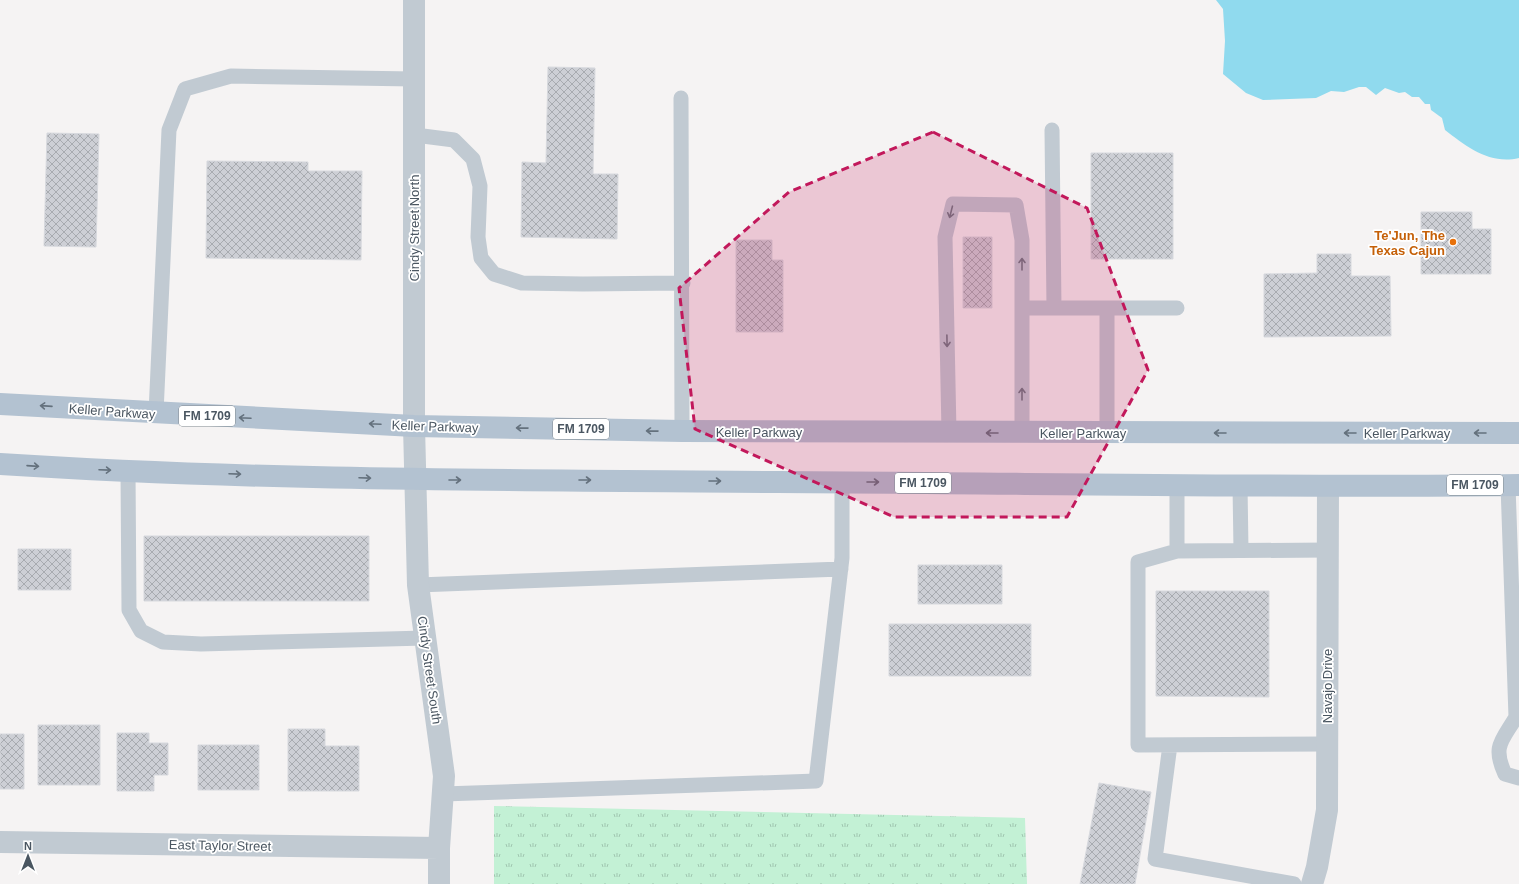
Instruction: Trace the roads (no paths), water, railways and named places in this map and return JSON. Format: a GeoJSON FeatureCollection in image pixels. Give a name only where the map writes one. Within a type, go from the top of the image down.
{"type":"FeatureCollection","features":[{"type":"Feature","properties":{"kind":"main road","name":"Keller Parkway"},"geometry":{"type":"LineString","coordinates":[[0,404],[414,426],[682,431],[1519,434]]}},
{"type":"Feature","properties":{"kind":"main road","name":"FM 1709"},"geometry":{"type":"LineString","coordinates":[[0,464],[128,471],[416,480],[1328,486],[1514,485]]}},
{"type":"Feature","properties":{"kind":"street","name":"Cindy Street North"},"geometry":{"type":"LineString","coordinates":[[414,0],[415,456]]}},
{"type":"Feature","properties":{"kind":"street","name":"Cindy Street South"},"geometry":{"type":"LineString","coordinates":[[415,456],[418,585],[444,776],[439,848],[439,884]]}},
{"type":"Feature","properties":{"kind":"street","name":"Navajo Drive"},"geometry":{"type":"LineString","coordinates":[[1312,884],[1317,867],[1327,810],[1328,486]]}},
{"type":"Feature","properties":{"kind":"street","name":"East Taylor Street"},"geometry":{"type":"LineString","coordinates":[[0,842],[439,848]]}},
{"type":"Feature","properties":{"kind":"lane"},"geometry":{"type":"LineString","coordinates":[[156,413],[169,130],[185,89],[231,76],[414,79]]}},
{"type":"Feature","properties":{"kind":"lane"},"geometry":{"type":"LineString","coordinates":[[681,98],[683,283],[682,431]]}},
{"type":"Feature","properties":{"kind":"lane"},"geometry":{"type":"LineString","coordinates":[[1052,130],[1054,308]]}},
{"type":"Feature","properties":{"kind":"lane"},"geometry":{"type":"LineString","coordinates":[[415,134],[454,140],[473,159],[480,186],[478,237],[481,258],[494,274],[522,283],[683,283]]}},
{"type":"Feature","properties":{"kind":"lane"},"geometry":{"type":"LineString","coordinates":[[949,432],[945,237],[953,204],[1016,206],[1022,240],[1022,433]]}},
{"type":"Feature","properties":{"kind":"lane"},"geometry":{"type":"LineString","coordinates":[[1022,308],[1177,308]]}},
{"type":"Feature","properties":{"kind":"lane"},"geometry":{"type":"LineString","coordinates":[[1107,308],[1107,433]]}},
{"type":"Feature","properties":{"kind":"lane"},"geometry":{"type":"LineString","coordinates":[[128,471],[129,610],[141,631],[163,642],[201,644],[425,638]]}},
{"type":"Feature","properties":{"kind":"lane"},"geometry":{"type":"LineString","coordinates":[[443,794],[816,781],[841,568],[842,482]]}},
{"type":"Feature","properties":{"kind":"lane"},"geometry":{"type":"LineString","coordinates":[[1177,484],[1177,551]]}},
{"type":"Feature","properties":{"kind":"lane"},"geometry":{"type":"LineString","coordinates":[[1240,485],[1241,550]]}},
{"type":"Feature","properties":{"kind":"lane"},"geometry":{"type":"LineString","coordinates":[[1514,485],[1516,717],[1498,747],[1499,761],[1505,774],[1519,778]]}},
{"type":"Feature","properties":{"kind":"lane"},"geometry":{"type":"LineString","coordinates":[[1327,744],[1138,745],[1138,562],[1177,551],[1328,550]]}},
{"type":"Feature","properties":{"kind":"lane"},"geometry":{"type":"LineString","coordinates":[[418,585],[841,568]]}},
{"type":"Feature","properties":{"kind":"lane"},"geometry":{"type":"LineString","coordinates":[[1170,745],[1155,858],[1294,884]]}},
{"type":"Feature","properties":{"kind":"water"},"geometry":{"type":"Polygon","coordinates":[[[1216,0],[1519,0],[1519,158],[1508,160],[1498,159],[1489,157],[1470,148],[1445,130],[1442,118],[1431,110],[1430,104],[1425,104],[1419,97],[1412,97],[1405,92],[1399,93],[1385,88],[1376,95],[1366,87],[1359,87],[1344,92],[1331,91],[1316,98],[1263,100],[1246,93],[1223,74],[1225,41],[1223,9],[1216,0]]]}},
{"type":"Feature","properties":{"kind":"place","name":"Te'Jun, The Texas Cajun"},"geometry":{"type":"Point","coordinates":[1453,242]}}]}
